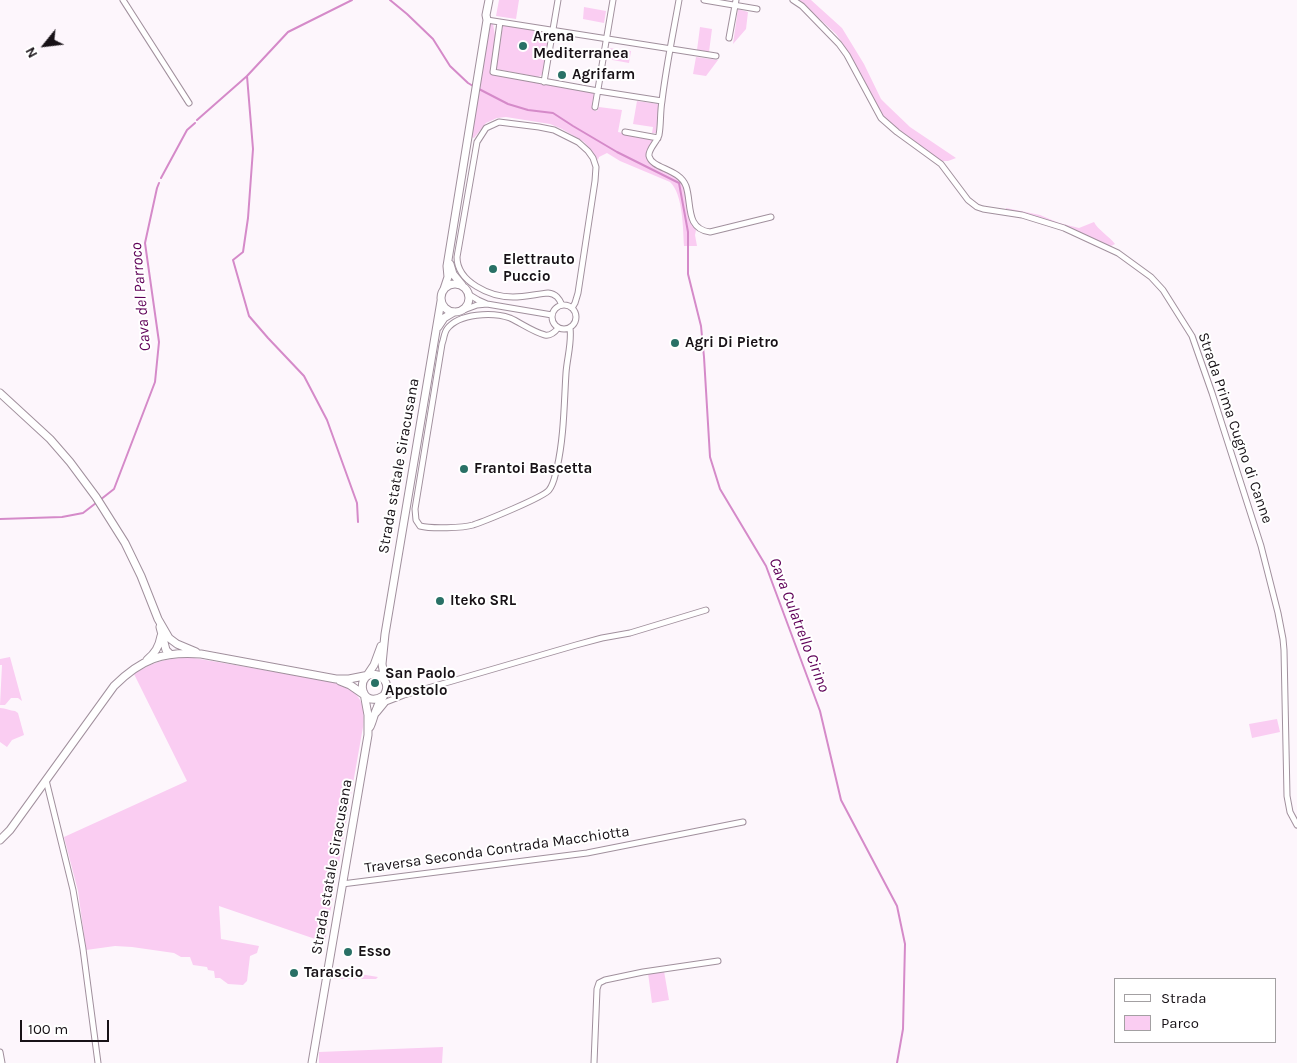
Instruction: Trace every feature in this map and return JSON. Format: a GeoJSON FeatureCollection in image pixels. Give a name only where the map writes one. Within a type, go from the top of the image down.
{"type":"FeatureCollection","features":[{"type":"Feature","properties":{"kind":"main road"},"geometry":{"type":"LineString","coordinates":[[457,311],[446,308],[441,301],[441,296],[448,277],[447,266],[489,0]]}},
{"type":"Feature","properties":{"kind":"main road"},"geometry":{"type":"LineString","coordinates":[[487,20],[490,16],[493,0]]}},
{"type":"Feature","properties":{"kind":"main road"},"geometry":{"type":"LineString","coordinates":[[436,332],[444,318],[464,308],[469,302],[468,294],[450,267],[449,257]]}},
{"type":"Feature","properties":{"kind":"main road"},"geometry":{"type":"LineString","coordinates":[[444,288],[451,284],[463,286]]}},
{"type":"Feature","properties":{"kind":"main road","name":"Strada statale Siracusana"},"geometry":{"type":"LineString","coordinates":[[385,634],[441,301]]}},
{"type":"Feature","properties":{"kind":"main road"},"geometry":{"type":"LineString","coordinates":[[0,393],[60,450],[102,506],[132,558],[165,637],[166,650],[170,654]]}},
{"type":"Feature","properties":{"kind":"main road"},"geometry":{"type":"LineString","coordinates":[[368,735],[368,715],[362,685],[379,654],[385,634]]}},
{"type":"Feature","properties":{"kind":"main road"},"geometry":{"type":"LineString","coordinates":[[368,735],[385,692],[386,683],[382,664],[385,634]]}},
{"type":"Feature","properties":{"kind":"main road"},"geometry":{"type":"LineString","coordinates":[[165,637],[201,654]]}},
{"type":"Feature","properties":{"kind":"main road"},"geometry":{"type":"LineString","coordinates":[[0,840],[10,830],[114,686],[124,676],[154,654],[165,637]]}},
{"type":"Feature","properties":{"kind":"main road"},"geometry":{"type":"LineString","coordinates":[[145,662],[182,652],[336,679],[349,679],[374,674],[378,675],[386,683]]}},
{"type":"Feature","properties":{"kind":"main road"},"geometry":{"type":"LineString","coordinates":[[336,679],[350,685],[365,695],[381,699]]}},
{"type":"Feature","properties":{"kind":"main road","name":"Strada statale Siracusana"},"geometry":{"type":"LineString","coordinates":[[312,1063],[368,735]]}},
{"type":"Feature","properties":{"kind":"street"},"geometry":{"type":"LineString","coordinates":[[123,0],[189,103]]}},
{"type":"Feature","properties":{"kind":"street"},"geometry":{"type":"LineString","coordinates":[[544,82],[558,0]]}},
{"type":"Feature","properties":{"kind":"street"},"geometry":{"type":"LineString","coordinates":[[595,107],[612,0]]}},
{"type":"Feature","properties":{"kind":"street"},"geometry":{"type":"LineString","coordinates":[[679,0],[662,101],[658,138],[649,152],[649,156],[654,163],[683,179],[687,190],[691,217],[701,230],[710,232],[771,217]]}},
{"type":"Feature","properties":{"kind":"street"},"geometry":{"type":"LineString","coordinates":[[704,0],[735,3],[757,9]]}},
{"type":"Feature","properties":{"kind":"street","name":"Strada Prima Cugno di Canne"},"geometry":{"type":"LineString","coordinates":[[793,0],[802,6],[840,44],[881,118],[896,132],[941,164],[972,203],[983,209],[1022,215],[1064,228],[1118,253],[1152,277],[1163,290],[1190,332],[1197,348],[1262,546],[1278,612],[1283,639],[1287,796],[1290,812],[1297,825]]}},
{"type":"Feature","properties":{"kind":"street"},"geometry":{"type":"LineString","coordinates":[[729,38],[735,3]]}},
{"type":"Feature","properties":{"kind":"street"},"geometry":{"type":"LineString","coordinates":[[487,20],[716,56]]}},
{"type":"Feature","properties":{"kind":"street"},"geometry":{"type":"LineString","coordinates":[[500,22],[493,72],[662,101]]}},
{"type":"Feature","properties":{"kind":"street"},"geometry":{"type":"LineString","coordinates":[[562,305],[554,294],[505,297],[481,289],[465,278],[457,264],[477,142],[486,128],[499,122],[554,130],[578,142],[588,151],[596,167],[578,293],[572,308]]}},
{"type":"Feature","properties":{"kind":"street"},"geometry":{"type":"LineString","coordinates":[[626,132],[658,138]]}},
{"type":"Feature","properties":{"kind":"street"},"geometry":{"type":"LineString","coordinates":[[468,294],[488,304],[552,315]]}},
{"type":"Feature","properties":{"kind":"street"},"geometry":{"type":"LineString","coordinates":[[457,311],[488,304]]}},
{"type":"Feature","properties":{"kind":"street"},"geometry":{"type":"LineString","coordinates":[[558,328],[554,333],[546,335],[509,318],[484,314],[466,318],[452,324],[447,329],[442,344],[415,509],[416,520],[420,526],[436,528],[472,526],[546,494],[551,489],[561,448],[570,328],[576,318],[576,314],[569,306],[562,305],[557,307],[552,315],[553,322],[558,328],[570,328]]}},
{"type":"Feature","properties":{"kind":"street"},"geometry":{"type":"LineString","coordinates":[[381,699],[404,695],[576,645],[630,633],[706,610]]}},
{"type":"Feature","properties":{"kind":"street"},"geometry":{"type":"LineString","coordinates":[[386,683],[395,694],[404,695]]}},
{"type":"Feature","properties":{"kind":"street"},"geometry":{"type":"LineString","coordinates":[[46,780],[73,890],[98,1063]]}},
{"type":"Feature","properties":{"kind":"street","name":"Traversa Seconda Contrada Macchiotta"},"geometry":{"type":"LineString","coordinates":[[342,884],[587,853],[743,822]]}},
{"type":"Feature","properties":{"kind":"street"},"geometry":{"type":"LineString","coordinates":[[594,1063],[596,989],[599,983],[643,972],[718,961]]}},
{"type":"Feature","properties":{"kind":"street"},"geometry":{"type":"LineString","coordinates":[[0,1052],[2,1063]]}},
{"type":"Feature","properties":{"kind":"green space"},"geometry":{"type":"Polygon","coordinates":[[[499,0],[519,0],[516,19],[496,16],[499,0]]]}},
{"type":"Feature","properties":{"kind":"green space"},"geometry":{"type":"Polygon","coordinates":[[[799,0],[811,0],[842,28],[864,64],[881,99],[910,127],[956,158],[941,161],[893,127],[883,116],[858,69],[836,34],[799,0]]]}},
{"type":"Feature","properties":{"kind":"green space"},"geometry":{"type":"Polygon","coordinates":[[[584,7],[606,11],[604,23],[583,19],[584,7]]]}},
{"type":"Feature","properties":{"kind":"green space"},"geometry":{"type":"Polygon","coordinates":[[[738,9],[748,12],[746,29],[733,44],[738,9]]]}},
{"type":"Feature","properties":{"kind":"green space"},"geometry":{"type":"Polygon","coordinates":[[[490,23],[493,24],[495,35],[491,74],[594,93],[592,105],[594,110],[597,111],[599,107],[622,110],[618,132],[654,140],[648,158],[670,171],[684,186],[689,218],[696,230],[697,246],[684,246],[680,203],[678,195],[670,182],[620,161],[607,153],[599,157],[598,160],[584,142],[562,129],[550,124],[506,117],[497,118],[486,123],[474,138],[471,137],[490,23]]]}},
{"type":"Feature","properties":{"kind":"green space","name":"Arena Mediterranea"},"geometry":{"type":"Polygon","coordinates":[[[503,25],[549,33],[542,75],[538,77],[496,69],[503,25]]]}},
{"type":"Feature","properties":{"kind":"green space"},"geometry":{"type":"Polygon","coordinates":[[[700,27],[712,29],[709,52],[697,50],[700,27]]]}},
{"type":"Feature","properties":{"kind":"green space"},"geometry":{"type":"Polygon","coordinates":[[[609,48],[631,51],[629,63],[607,59],[609,48]]]}},
{"type":"Feature","properties":{"kind":"green space"},"geometry":{"type":"Polygon","coordinates":[[[696,57],[718,60],[706,76],[693,74],[696,57]]]}},
{"type":"Feature","properties":{"kind":"green space"},"geometry":{"type":"Polygon","coordinates":[[[637,101],[659,104],[656,133],[652,133],[653,127],[633,124],[637,101]]]}},
{"type":"Feature","properties":{"kind":"green space"},"geometry":{"type":"Polygon","coordinates":[[[1006,208],[1040,215],[1059,223],[1079,228],[1094,222],[1115,244],[1111,246],[1105,245],[1061,225],[1029,214],[1006,210],[1006,208]]]}},
{"type":"Feature","properties":{"kind":"green space"},"geometry":{"type":"Polygon","coordinates":[[[10,657],[22,701],[18,698],[11,698],[5,705],[0,705],[2,665],[0,665],[0,659],[10,657]]]}},
{"type":"Feature","properties":{"kind":"green space"},"geometry":{"type":"Polygon","coordinates":[[[181,658],[194,658],[334,682],[350,689],[362,704],[363,727],[325,942],[219,906],[221,939],[259,946],[257,953],[250,956],[247,981],[243,985],[228,984],[220,978],[215,978],[214,971],[208,970],[207,967],[193,965],[190,957],[181,957],[174,953],[115,946],[86,950],[78,891],[64,837],[187,781],[134,674],[156,663],[181,658]]]}},
{"type":"Feature","properties":{"kind":"green space"},"geometry":{"type":"Polygon","coordinates":[[[0,708],[18,713],[24,735],[12,740],[7,747],[0,742],[0,708]]]}},
{"type":"Feature","properties":{"kind":"green space"},"geometry":{"type":"Polygon","coordinates":[[[1277,719],[1280,732],[1252,738],[1249,724],[1277,719]]]}},
{"type":"Feature","properties":{"kind":"green space"},"geometry":{"type":"Polygon","coordinates":[[[342,971],[378,977],[376,979],[330,979],[330,976],[342,971]]]}},
{"type":"Feature","properties":{"kind":"green space"},"geometry":{"type":"Polygon","coordinates":[[[664,971],[669,1000],[652,1003],[648,973],[664,971]]]}},
{"type":"Feature","properties":{"kind":"green space"},"geometry":{"type":"Polygon","coordinates":[[[443,1047],[442,1063],[319,1063],[319,1052],[443,1047]]]}},
{"type":"Feature","properties":{"kind":"waterway","name":"Cava del Parroco"},"geometry":{"type":"LineString","coordinates":[[197,120],[247,76],[288,32],[352,0]]}},
{"type":"Feature","properties":{"kind":"waterway","name":"Cava Culatrello Cirino"},"geometry":{"type":"LineString","coordinates":[[390,0],[433,39],[450,66],[473,86]]}},
{"type":"Feature","properties":{"kind":"waterway"},"geometry":{"type":"LineString","coordinates":[[247,76],[253,149],[248,218],[243,252],[233,260],[249,316],[304,376],[327,420],[357,503],[358,522]]}},
{"type":"Feature","properties":{"kind":"waterway","name":"Cava Culatrello Cirino"},"geometry":{"type":"LineString","coordinates":[[477,88],[508,104],[528,110],[553,113],[617,152],[679,183],[688,232],[688,274],[701,326],[710,457],[720,489],[766,566],[820,711],[841,800],[897,906],[905,944],[903,1029],[897,1063]]}},
{"type":"Feature","properties":{"kind":"waterway","name":"Cava del Parroco"},"geometry":{"type":"LineString","coordinates":[[161,178],[187,130],[195,123]]}},
{"type":"Feature","properties":{"kind":"waterway","name":"Cava del Parroco"},"geometry":{"type":"LineString","coordinates":[[100,500],[114,489],[155,382],[159,342],[145,243],[159,183]]}},
{"type":"Feature","properties":{"kind":"waterway","name":"Cava del Parroco"},"geometry":{"type":"LineString","coordinates":[[0,519],[62,517],[83,513],[96,503]]}},
{"type":"Feature","properties":{"kind":"place","name":"Arena Mediterranea"},"geometry":{"type":"Point","coordinates":[523,46]}},
{"type":"Feature","properties":{"kind":"place","name":"Agrifarm"},"geometry":{"type":"Point","coordinates":[562,75]}},
{"type":"Feature","properties":{"kind":"place","name":"Elettrauto Puccio"},"geometry":{"type":"Point","coordinates":[493,269]}},
{"type":"Feature","properties":{"kind":"place","name":"Agri Di Pietro"},"geometry":{"type":"Point","coordinates":[675,343]}},
{"type":"Feature","properties":{"kind":"place","name":"Frantoi Bascetta"},"geometry":{"type":"Point","coordinates":[464,469]}},
{"type":"Feature","properties":{"kind":"place","name":"Iteko SRL"},"geometry":{"type":"Point","coordinates":[440,601]}},
{"type":"Feature","properties":{"kind":"place","name":"San Paolo Apostolo"},"geometry":{"type":"Point","coordinates":[375,683]}},
{"type":"Feature","properties":{"kind":"place","name":"Esso"},"geometry":{"type":"Point","coordinates":[348,952]}},
{"type":"Feature","properties":{"kind":"place","name":"Tarascio"},"geometry":{"type":"Point","coordinates":[294,973]}}]}
